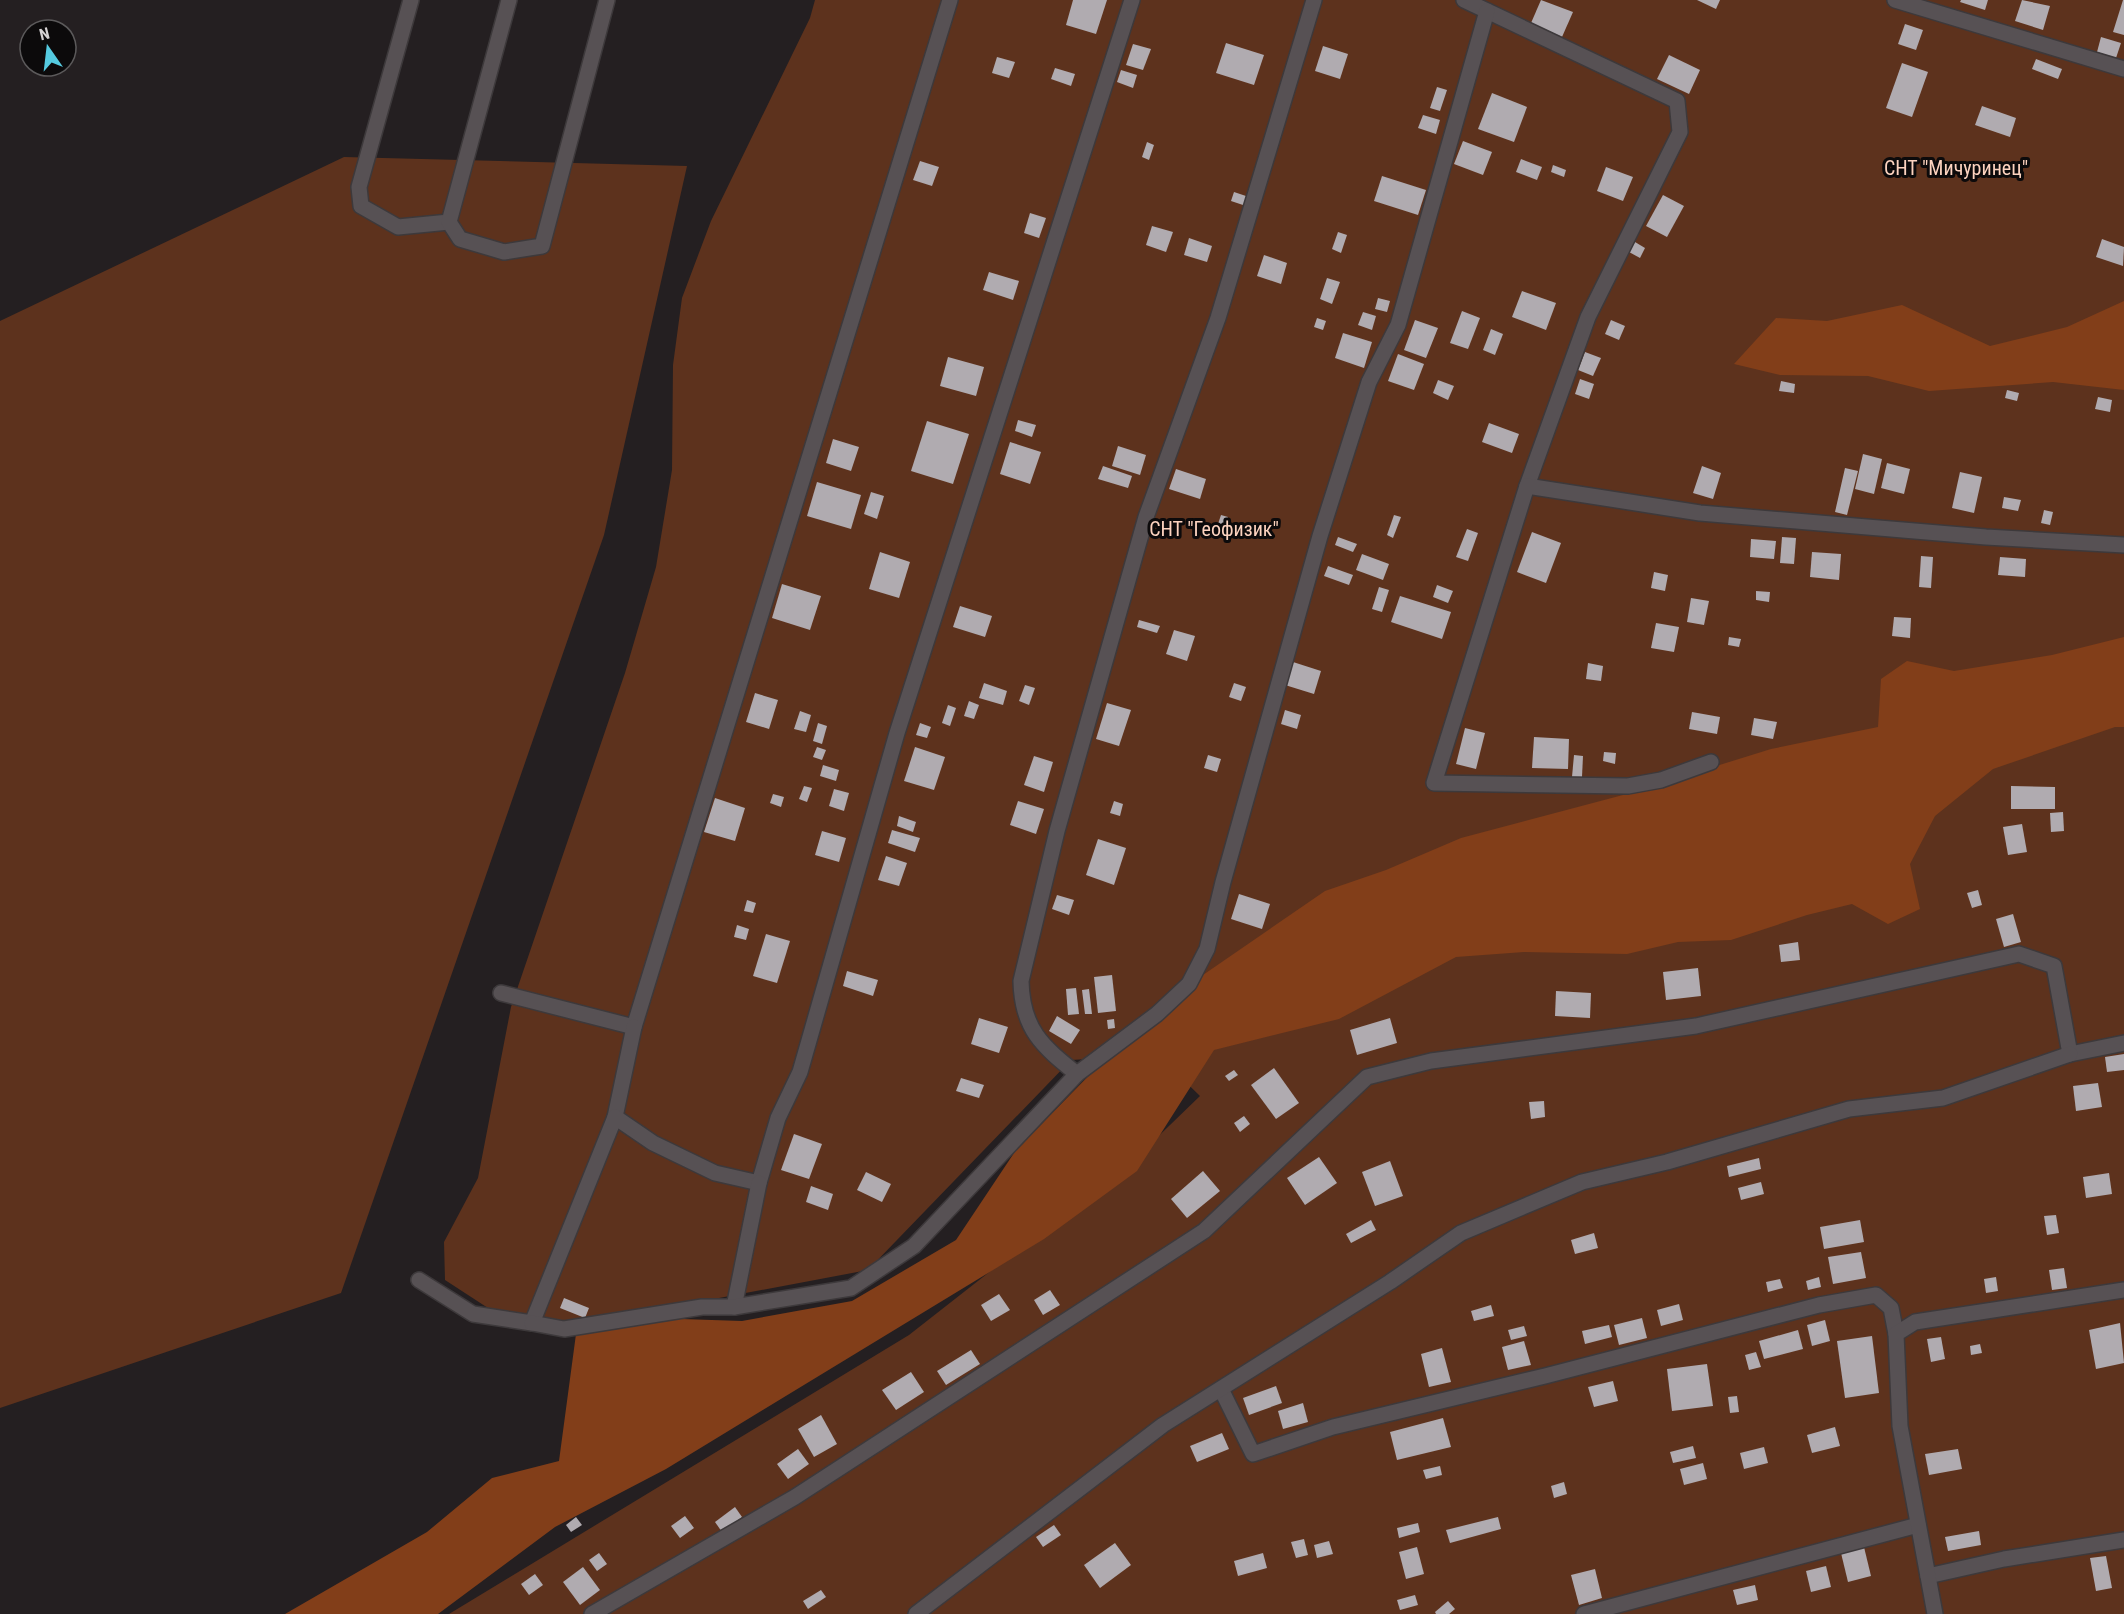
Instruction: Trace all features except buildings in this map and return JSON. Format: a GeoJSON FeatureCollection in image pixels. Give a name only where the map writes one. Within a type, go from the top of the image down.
{"type":"FeatureCollection","features":[{"type":"Feature","properties":{"kind":"street"},"geometry":{"type":"LineString","coordinates":[[411,0],[359,187],[361,206],[398,227],[449,222]]}},
{"type":"Feature","properties":{"kind":"street"},"geometry":{"type":"LineString","coordinates":[[509,0],[449,222],[460,239],[504,252],[542,246],[608,0]]}},
{"type":"Feature","properties":{"kind":"street"},"geometry":{"type":"LineString","coordinates":[[532,1323],[615,1117],[634,1027],[950,0]]}},
{"type":"Feature","properties":{"kind":"street"},"geometry":{"type":"LineString","coordinates":[[734,1307],[759,1183],[778,1118],[800,1072],[897,733],[1132,0]]}},
{"type":"Feature","properties":{"kind":"street"},"geometry":{"type":"LineString","coordinates":[[1077,1074],[1041,1045],[1021,1005],[1021,981],[1057,831],[1146,517],[1218,318],[1314,0]]}},
{"type":"Feature","properties":{"kind":"street"},"geometry":{"type":"LineString","coordinates":[[1464,0],[1677,101],[1680,132],[1588,317],[1527,486],[1434,783],[1628,786],[1661,780],[1711,762]]}},
{"type":"Feature","properties":{"kind":"street"},"geometry":{"type":"LineString","coordinates":[[1895,0],[2124,69]]}},
{"type":"Feature","properties":{"kind":"street"},"geometry":{"type":"LineString","coordinates":[[419,1280],[473,1314],[564,1329],[702,1307],[734,1307],[851,1288],[914,1246],[1077,1074],[1157,1014],[1189,984],[1207,950],[1223,882],[1320,536],[1369,382],[1398,325],[1487,11]]}},
{"type":"Feature","properties":{"kind":"street"},"geometry":{"type":"LineString","coordinates":[[1527,486],[1700,513],[1974,536],[2124,545]]}},
{"type":"Feature","properties":{"kind":"street"},"geometry":{"type":"LineString","coordinates":[[592,1614],[795,1497],[1204,1231],[1367,1077],[1431,1061],[1696,1026],[2019,954],[2054,966],[2070,1054]]}},
{"type":"Feature","properties":{"kind":"street"},"geometry":{"type":"LineString","coordinates":[[501,993],[634,1027]]}},
{"type":"Feature","properties":{"kind":"street"},"geometry":{"type":"LineString","coordinates":[[916,1614],[1164,1425],[1390,1282],[1461,1233],[1582,1182],[1668,1162],[1849,1109],[1943,1098],[2070,1054],[2124,1043]]}},
{"type":"Feature","properties":{"kind":"street"},"geometry":{"type":"LineString","coordinates":[[615,1117],[653,1143],[715,1173],[759,1183]]}},
{"type":"Feature","properties":{"kind":"street"},"geometry":{"type":"LineString","coordinates":[[1896,1334],[1915,1322],[2124,1290]]}},
{"type":"Feature","properties":{"kind":"street"},"geometry":{"type":"LineString","coordinates":[[1221,1389],[1253,1454],[1333,1427],[1545,1376],[1819,1305],[1876,1295],[1891,1308],[1896,1334],[1900,1426],[1935,1614]]}},
{"type":"Feature","properties":{"kind":"street"},"geometry":{"type":"LineString","coordinates":[[1584,1614],[1918,1525]]}},
{"type":"Feature","properties":{"kind":"street"},"geometry":{"type":"LineString","coordinates":[[1928,1576],[2004,1559],[2124,1540]]}},
{"type":"Feature","properties":{"kind":"green space","name":"СНТ \"Геофизик\""},"geometry":{"type":"Polygon","coordinates":[[[815,0],[2124,0],[2124,1614],[449,1614],[909,1335],[1140,1154],[1200,1096],[1158,1055],[1071,1060],[868,1270],[571,1326],[488,1308],[445,1280],[444,1242],[478,1178],[511,1007],[625,673],[656,567],[672,470],[673,365],[682,298],[711,221],[810,18],[815,0]]]}},
{"type":"Feature","properties":{"kind":"green space"},"geometry":{"type":"Polygon","coordinates":[[[344,157],[687,166],[604,535],[341,1293],[0,1408],[0,321],[344,157]]]}},
{"type":"Feature","properties":{"kind":"shaded area"},"geometry":{"type":"Polygon","coordinates":[[[2124,301],[2124,390],[2053,382],[1929,391],[1868,376],[1780,375],[1734,364],[1776,318],[1827,321],[1902,305],[1990,346],[2067,327],[2124,301]]]}},
{"type":"Feature","properties":{"kind":"shaded area"},"geometry":{"type":"Polygon","coordinates":[[[2124,637],[2124,727],[2115,727],[1993,769],[1935,816],[1910,864],[1920,909],[1888,924],[1852,904],[1807,915],[1731,940],[1678,942],[1627,954],[1524,952],[1456,957],[1339,1019],[1214,1050],[1137,1171],[1044,1239],[666,1469],[555,1527],[438,1614],[285,1614],[427,1532],[492,1478],[559,1461],[576,1334],[651,1318],[742,1321],[852,1301],[956,1240],[1016,1150],[1155,1008],[1325,891],[1386,870],[1461,838],[1623,795],[1771,749],[1878,727],[1881,679],[1907,661],[1954,671],[2052,655],[2124,637]]]}},
{"type":"Feature","properties":{"kind":"park label","name":"СНТ \"Мичуринец\""},"geometry":{"type":"Point","coordinates":[1956,168]}}]}
